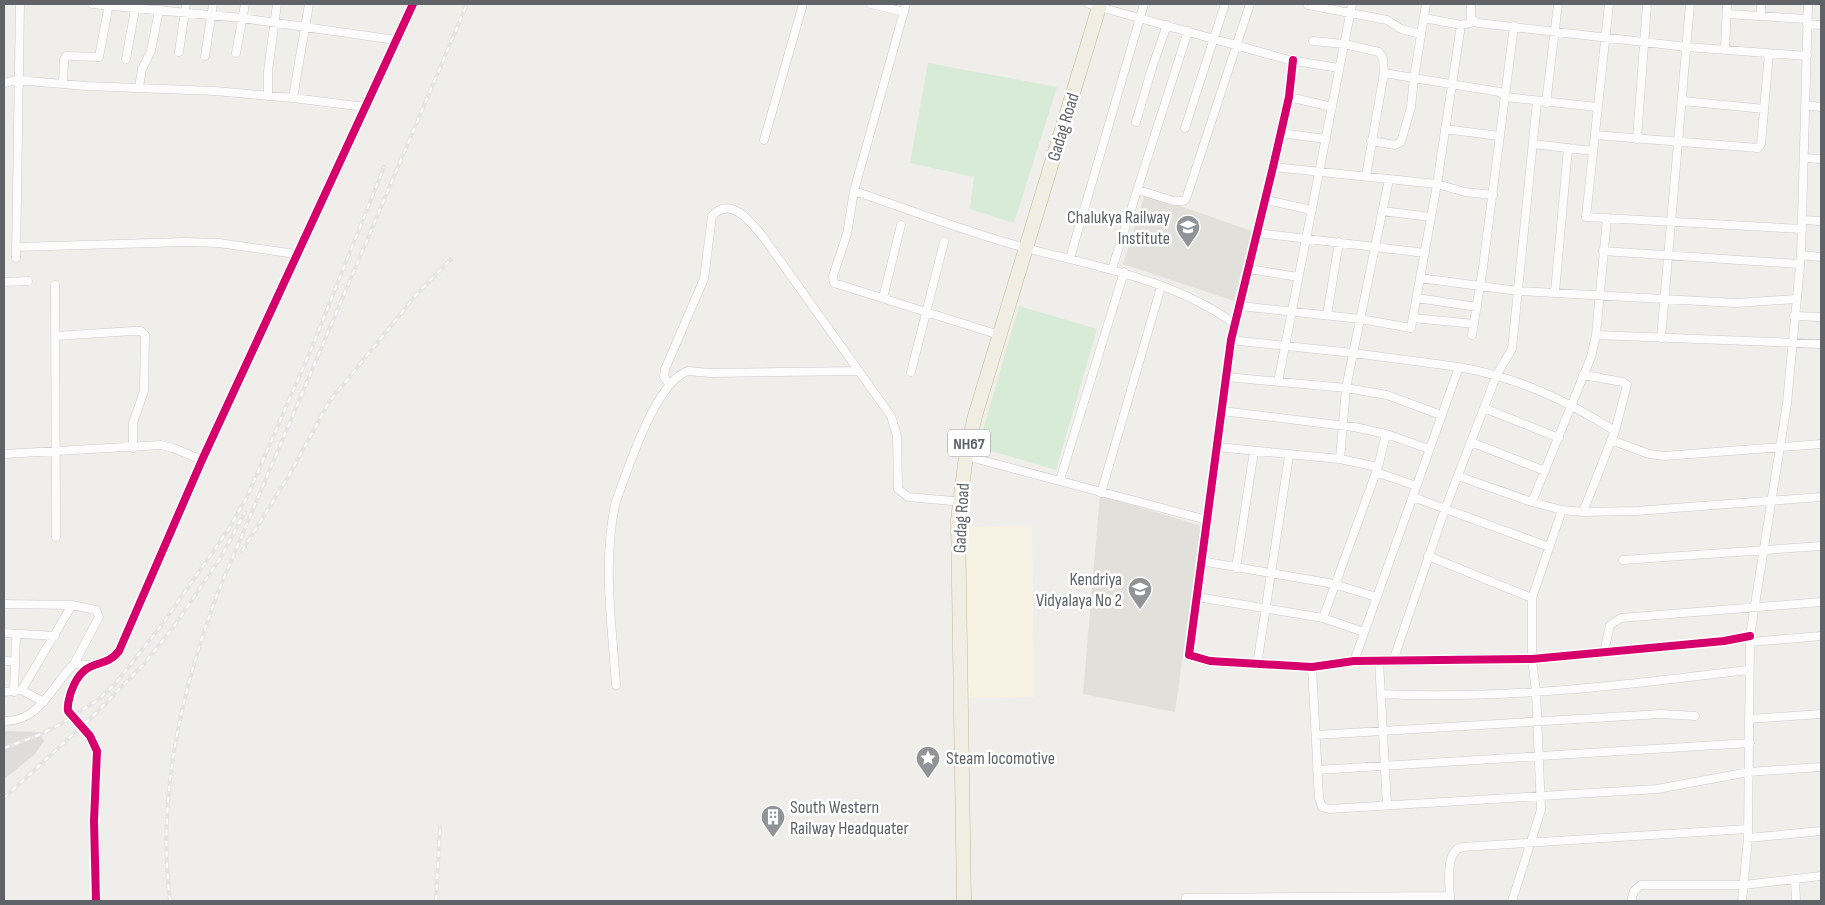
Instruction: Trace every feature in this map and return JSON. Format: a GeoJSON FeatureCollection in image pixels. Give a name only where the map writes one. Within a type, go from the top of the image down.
{"type":"FeatureCollection","features":[{"type":"Feature","properties":{"kind":"highway","name":"Gadag Road"},"geometry":{"type":"LineString","coordinates":[[964,901],[958,525],[966,456],[1023,247],[1095,5]]}},
{"type":"Feature","properties":{"kind":"highway","name":"Gadag Road"},"geometry":{"type":"LineString","coordinates":[[957,901],[951,531],[953,501],[959,455],[968,414],[993,333],[1023,247]]}},
{"type":"Feature","properties":{"kind":"street"},"geometry":{"type":"LineString","coordinates":[[16,258],[17,80],[20,4]]}},
{"type":"Feature","properties":{"kind":"street"},"geometry":{"type":"LineString","coordinates":[[92,4],[135,6],[242,18],[396,40]]}},
{"type":"Feature","properties":{"kind":"street"},"geometry":{"type":"LineString","coordinates":[[179,52],[186,4]]}},
{"type":"Feature","properties":{"kind":"street"},"geometry":{"type":"LineString","coordinates":[[205,56],[213,4]]}},
{"type":"Feature","properties":{"kind":"street"},"geometry":{"type":"LineString","coordinates":[[236,53],[245,4]]}},
{"type":"Feature","properties":{"kind":"street"},"geometry":{"type":"LineString","coordinates":[[268,96],[268,71],[277,4]]}},
{"type":"Feature","properties":{"kind":"street"},"geometry":{"type":"LineString","coordinates":[[293,98],[309,4]]}},
{"type":"Feature","properties":{"kind":"street"},"geometry":{"type":"LineString","coordinates":[[96,901],[94,814],[97,751],[90,736],[72,717],[67,708],[69,696],[79,675],[92,665],[110,659],[119,651],[202,460],[413,4]]}},
{"type":"Feature","properties":{"kind":"street"},"geometry":{"type":"LineString","coordinates":[[764,140],[803,4]]}},
{"type":"Feature","properties":{"kind":"street"},"geometry":{"type":"LineString","coordinates":[[871,4],[904,12]]}},
{"type":"Feature","properties":{"kind":"street"},"geometry":{"type":"LineString","coordinates":[[906,4],[854,191],[847,234],[833,280],[839,286],[993,333]]}},
{"type":"Feature","properties":{"kind":"street"},"geometry":{"type":"LineString","coordinates":[[1070,258],[1144,4]]}},
{"type":"Feature","properties":{"kind":"street"},"geometry":{"type":"LineString","coordinates":[[1185,128],[1225,4]]}},
{"type":"Feature","properties":{"kind":"street"},"geometry":{"type":"LineString","coordinates":[[1138,190],[1174,201],[1186,199],[1250,4]]}},
{"type":"Feature","properties":{"kind":"street"},"geometry":{"type":"LineString","coordinates":[[1278,382],[1352,4]]}},
{"type":"Feature","properties":{"kind":"street"},"geometry":{"type":"LineString","coordinates":[[1371,141],[1395,144],[1402,142],[1411,107],[1426,4]]}},
{"type":"Feature","properties":{"kind":"street"},"geometry":{"type":"LineString","coordinates":[[1471,4],[1470,15],[1474,22]]}},
{"type":"Feature","properties":{"kind":"street"},"geometry":{"type":"LineString","coordinates":[[1546,103],[1558,4]]}},
{"type":"Feature","properties":{"kind":"street"},"geometry":{"type":"LineString","coordinates":[[1609,4],[1586,218],[1672,220],[1802,229]]}},
{"type":"Feature","properties":{"kind":"street"},"geometry":{"type":"LineString","coordinates":[[1637,138],[1646,42],[1647,4]]}},
{"type":"Feature","properties":{"kind":"street"},"geometry":{"type":"LineString","coordinates":[[1661,338],[1670,256],[1690,4]]}},
{"type":"Feature","properties":{"kind":"street"},"geometry":{"type":"LineString","coordinates":[[1725,50],[1727,4]]}},
{"type":"Feature","properties":{"kind":"street"},"geometry":{"type":"LineString","coordinates":[[1761,4],[1761,15]]}},
{"type":"Feature","properties":{"kind":"street"},"geometry":{"type":"LineString","coordinates":[[1742,901],[1748,833],[1750,743],[1748,670],[1750,639],[1787,403],[1795,299],[1801,255],[1808,4]]}},
{"type":"Feature","properties":{"kind":"street"},"geometry":{"type":"LineString","coordinates":[[63,84],[64,60],[66,56],[99,57],[109,5]]}},
{"type":"Feature","properties":{"kind":"street"},"geometry":{"type":"LineString","coordinates":[[1095,5],[1293,60],[1339,68]]}},
{"type":"Feature","properties":{"kind":"street"},"geometry":{"type":"LineString","coordinates":[[1308,5],[1387,20],[1401,29],[1421,34]]}},
{"type":"Feature","properties":{"kind":"street"},"geometry":{"type":"LineString","coordinates":[[126,59],[135,6]]}},
{"type":"Feature","properties":{"kind":"street"},"geometry":{"type":"LineString","coordinates":[[139,88],[142,69],[151,51],[159,10]]}},
{"type":"Feature","properties":{"kind":"street"},"geometry":{"type":"LineString","coordinates":[[1727,14],[1761,15],[1821,25]]}},
{"type":"Feature","properties":{"kind":"street"},"geometry":{"type":"LineString","coordinates":[[1424,18],[1461,25],[1474,22],[1687,47],[1806,56]]}},
{"type":"Feature","properties":{"kind":"street"},"geometry":{"type":"LineString","coordinates":[[1136,122],[1167,25]]}},
{"type":"Feature","properties":{"kind":"street"},"geometry":{"type":"LineString","coordinates":[[1240,306],[1360,319],[1411,328],[1437,184],[1461,25]]}},
{"type":"Feature","properties":{"kind":"street"},"geometry":{"type":"LineString","coordinates":[[1472,335],[1493,195],[1514,26]]}},
{"type":"Feature","properties":{"kind":"street"},"geometry":{"type":"LineString","coordinates":[[1112,269],[1188,31]]}},
{"type":"Feature","properties":{"kind":"street"},"geometry":{"type":"LineString","coordinates":[[1313,41],[1344,44],[1379,52],[1383,58],[1384,74],[1366,176]]}},
{"type":"Feature","properties":{"kind":"street"},"geometry":{"type":"LineString","coordinates":[[1595,135],[1758,148],[1761,144],[1769,53]]}},
{"type":"Feature","properties":{"kind":"street"},"geometry":{"type":"LineString","coordinates":[[1293,60],[1289,97],[1266,200],[1231,340],[1189,655],[1210,661],[1312,667],[1354,661],[1532,659],[1724,641],[1821,636]]}},
{"type":"Feature","properties":{"kind":"street"},"geometry":{"type":"LineString","coordinates":[[1384,74],[1452,83],[1500,92],[1504,97],[1598,108]]}},
{"type":"Feature","properties":{"kind":"street"},"geometry":{"type":"LineString","coordinates":[[4,83],[17,80],[268,96],[364,107]]}},
{"type":"Feature","properties":{"kind":"street"},"geometry":{"type":"LineString","coordinates":[[1289,97],[1332,107]]}},
{"type":"Feature","properties":{"kind":"street"},"geometry":{"type":"LineString","coordinates":[[1683,101],[1764,109]]}},
{"type":"Feature","properties":{"kind":"street"},"geometry":{"type":"LineString","coordinates":[[1393,661],[1445,509],[1497,374],[1512,349],[1537,102]]}},
{"type":"Feature","properties":{"kind":"street"},"geometry":{"type":"LineString","coordinates":[[1805,105],[1821,106]]}},
{"type":"Feature","properties":{"kind":"street"},"geometry":{"type":"LineString","coordinates":[[1444,129],[1499,136]]}},
{"type":"Feature","properties":{"kind":"street"},"geometry":{"type":"LineString","coordinates":[[1280,133],[1326,139]]}},
{"type":"Feature","properties":{"kind":"street"},"geometry":{"type":"LineString","coordinates":[[1533,144],[1593,151]]}},
{"type":"Feature","properties":{"kind":"street"},"geometry":{"type":"LineString","coordinates":[[1555,292],[1568,148]]}},
{"type":"Feature","properties":{"kind":"street"},"geometry":{"type":"LineString","coordinates":[[1804,158],[1821,159]]}},
{"type":"Feature","properties":{"kind":"street"},"geometry":{"type":"LineString","coordinates":[[1273,167],[1437,184],[1465,192],[1493,195]]}},
{"type":"Feature","properties":{"kind":"street"},"geometry":{"type":"LineString","coordinates":[[1340,459],[1346,388],[1389,179]]}},
{"type":"Feature","properties":{"kind":"street"},"geometry":{"type":"LineString","coordinates":[[854,191],[1023,247],[1124,272],[1213,307],[1236,324]]}},
{"type":"Feature","properties":{"kind":"street"},"geometry":{"type":"LineString","coordinates":[[1266,200],[1312,210]]}},
{"type":"Feature","properties":{"kind":"street"},"geometry":{"type":"LineString","coordinates":[[669,384],[664,377],[665,369],[704,279],[709,222],[715,212],[728,209],[737,210],[758,231],[891,416],[895,426],[898,489],[908,497],[953,501]]}},
{"type":"Feature","properties":{"kind":"street"},"geometry":{"type":"LineString","coordinates":[[1382,211],[1431,217]]}},
{"type":"Feature","properties":{"kind":"street"},"geometry":{"type":"LineString","coordinates":[[1532,502],[1591,357],[1596,335],[1607,218]]}},
{"type":"Feature","properties":{"kind":"street"},"geometry":{"type":"LineString","coordinates":[[1803,220],[1821,221]]}},
{"type":"Feature","properties":{"kind":"street"},"geometry":{"type":"LineString","coordinates":[[883,298],[901,225]]}},
{"type":"Feature","properties":{"kind":"street"},"geometry":{"type":"LineString","coordinates":[[1258,233],[1425,253]]}},
{"type":"Feature","properties":{"kind":"street"},"geometry":{"type":"LineString","coordinates":[[16,247],[185,242],[219,243],[296,254]]}},
{"type":"Feature","properties":{"kind":"street"},"geometry":{"type":"LineString","coordinates":[[911,372],[944,242]]}},
{"type":"Feature","properties":{"kind":"street"},"geometry":{"type":"LineString","coordinates":[[1327,315],[1340,242]]}},
{"type":"Feature","properties":{"kind":"street"},"geometry":{"type":"LineString","coordinates":[[1603,251],[1799,264]]}},
{"type":"Feature","properties":{"kind":"street"},"geometry":{"type":"LineString","coordinates":[[1801,255],[1821,257]]}},
{"type":"Feature","properties":{"kind":"street"},"geometry":{"type":"LineString","coordinates":[[1249,269],[1298,277]]}},
{"type":"Feature","properties":{"kind":"street"},"geometry":{"type":"LineString","coordinates":[[1060,480],[1124,272]]}},
{"type":"Feature","properties":{"kind":"street"},"geometry":{"type":"LineString","coordinates":[[1420,278],[1518,290],[1736,303],[1795,299]]}},
{"type":"Feature","properties":{"kind":"street"},"geometry":{"type":"LineString","coordinates":[[4,282],[28,281]]}},
{"type":"Feature","properties":{"kind":"street"},"geometry":{"type":"LineString","coordinates":[[56,285],[56,537]]}},
{"type":"Feature","properties":{"kind":"street"},"geometry":{"type":"LineString","coordinates":[[1101,493],[1161,287]]}},
{"type":"Feature","properties":{"kind":"street"},"geometry":{"type":"LineString","coordinates":[[1417,298],[1477,307]]}},
{"type":"Feature","properties":{"kind":"street"},"geometry":{"type":"LineString","coordinates":[[1794,316],[1821,317]]}},
{"type":"Feature","properties":{"kind":"street"},"geometry":{"type":"LineString","coordinates":[[1413,318],[1474,324]]}},
{"type":"Feature","properties":{"kind":"street"},"geometry":{"type":"LineString","coordinates":[[56,336],[132,331],[141,331],[145,335],[147,352],[144,391],[133,423],[133,448]]}},
{"type":"Feature","properties":{"kind":"street"},"geometry":{"type":"LineString","coordinates":[[1596,335],[1821,344]]}},
{"type":"Feature","properties":{"kind":"street"},"geometry":{"type":"LineString","coordinates":[[1231,340],[1353,352],[1497,374],[1573,404],[1615,431]]}},
{"type":"Feature","properties":{"kind":"street"},"geometry":{"type":"LineString","coordinates":[[1354,661],[1459,367]]}},
{"type":"Feature","properties":{"kind":"street"},"geometry":{"type":"LineString","coordinates":[[616,685],[609,581],[612,514],[650,415],[669,384],[688,371],[710,373],[858,371]]}},
{"type":"Feature","properties":{"kind":"street"},"geometry":{"type":"LineString","coordinates":[[1583,375],[1623,382],[1627,385],[1615,431],[1583,512]]}},
{"type":"Feature","properties":{"kind":"street"},"geometry":{"type":"LineString","coordinates":[[1226,377],[1346,388],[1387,395],[1441,415]]}},
{"type":"Feature","properties":{"kind":"street"},"geometry":{"type":"LineString","coordinates":[[1484,408],[1559,438]]}},
{"type":"Feature","properties":{"kind":"street"},"geometry":{"type":"LineString","coordinates":[[1222,411],[1342,425],[1386,434],[1429,449]]}},
{"type":"Feature","properties":{"kind":"street"},"geometry":{"type":"LineString","coordinates":[[1323,618],[1377,469],[1386,434]]}},
{"type":"Feature","properties":{"kind":"street"},"geometry":{"type":"LineString","coordinates":[[1611,440],[1657,456],[1821,444]]}},
{"type":"Feature","properties":{"kind":"street"},"geometry":{"type":"LineString","coordinates":[[1471,442],[1545,471]]}},
{"type":"Feature","properties":{"kind":"street"},"geometry":{"type":"LineString","coordinates":[[4,454],[167,446],[202,460]]}},
{"type":"Feature","properties":{"kind":"street"},"geometry":{"type":"LineString","coordinates":[[1217,447],[1289,456],[1340,459],[1377,469],[1416,486]]}},
{"type":"Feature","properties":{"kind":"street"},"geometry":{"type":"LineString","coordinates":[[1236,568],[1254,451]]}},
{"type":"Feature","properties":{"kind":"street"},"geometry":{"type":"LineString","coordinates":[[966,456],[1207,520]]}},
{"type":"Feature","properties":{"kind":"street"},"geometry":{"type":"LineString","coordinates":[[1257,665],[1289,456]]}},
{"type":"Feature","properties":{"kind":"street"},"geometry":{"type":"LineString","coordinates":[[1458,476],[1532,502],[1562,510],[1583,512],[1636,511],[1821,497]]}},
{"type":"Feature","properties":{"kind":"street"},"geometry":{"type":"LineString","coordinates":[[1413,497],[1548,547]]}},
{"type":"Feature","properties":{"kind":"street"},"geometry":{"type":"LineString","coordinates":[[1512,901],[1541,810],[1540,756],[1532,659],[1532,598],[1562,510]]}},
{"type":"Feature","properties":{"kind":"street"},"geometry":{"type":"LineString","coordinates":[[1623,560],[1821,546]]}},
{"type":"Feature","properties":{"kind":"street"},"geometry":{"type":"LineString","coordinates":[[1428,556],[1532,598]]}},
{"type":"Feature","properties":{"kind":"street"},"geometry":{"type":"LineString","coordinates":[[1201,562],[1334,584],[1376,597]]}},
{"type":"Feature","properties":{"kind":"street"},"geometry":{"type":"LineString","coordinates":[[1197,597],[1323,618],[1364,632]]}},
{"type":"Feature","properties":{"kind":"street"},"geometry":{"type":"LineString","coordinates":[[1604,652],[1610,625],[1621,618],[1821,602]]}},
{"type":"Feature","properties":{"kind":"street"},"geometry":{"type":"LineString","coordinates":[[4,604],[72,604],[92,608],[99,613],[74,664],[44,702],[21,719],[4,721]]}},
{"type":"Feature","properties":{"kind":"street"},"geometry":{"type":"LineString","coordinates":[[18,691],[55,636],[72,604]]}},
{"type":"Feature","properties":{"kind":"street"},"geometry":{"type":"LineString","coordinates":[[4,634],[55,636]]}},
{"type":"Feature","properties":{"kind":"street"},"geometry":{"type":"LineString","coordinates":[[16,634],[15,661],[18,691]]}},
{"type":"Feature","properties":{"kind":"street"},"geometry":{"type":"LineString","coordinates":[[4,661],[15,661]]}},
{"type":"Feature","properties":{"kind":"street"},"geometry":{"type":"LineString","coordinates":[[1379,661],[1387,804]]}},
{"type":"Feature","properties":{"kind":"street"},"geometry":{"type":"LineString","coordinates":[[74,664],[92,665]]}},
{"type":"Feature","properties":{"kind":"street"},"geometry":{"type":"LineString","coordinates":[[1312,667],[1319,798],[1322,807],[1329,809],[1657,789],[1749,772],[1821,767]]}},
{"type":"Feature","properties":{"kind":"street"},"geometry":{"type":"LineString","coordinates":[[1381,694],[1434,697],[1536,692],[1616,686],[1748,670]]}},
{"type":"Feature","properties":{"kind":"street"},"geometry":{"type":"LineString","coordinates":[[4,692],[18,691],[44,702]]}},
{"type":"Feature","properties":{"kind":"street"},"geometry":{"type":"LineString","coordinates":[[1316,735],[1661,714],[1695,716]]}},
{"type":"Feature","properties":{"kind":"street"},"geometry":{"type":"LineString","coordinates":[[1749,719],[1821,714]]}},
{"type":"Feature","properties":{"kind":"street"},"geometry":{"type":"LineString","coordinates":[[1317,770],[1750,743]]}},
{"type":"Feature","properties":{"kind":"street"},"geometry":{"type":"LineString","coordinates":[[1186,898],[1226,900],[1450,899],[1451,858],[1458,848],[1532,842],[1821,831]]}},
{"type":"Feature","properties":{"kind":"street"},"geometry":{"type":"LineString","coordinates":[[1631,901],[1634,891],[1641,885],[1744,885],[1821,876]]}},
{"type":"Feature","properties":{"kind":"street"},"geometry":{"type":"LineString","coordinates":[[1794,879],[1796,901]]}},
{"type":"Feature","properties":{"kind":"shaded area","name":"Chalukya Railway Institute"},"geometry":{"type":"Polygon","coordinates":[[[1145,194],[1252,231],[1234,301],[1123,264],[1145,194]]]}},
{"type":"Feature","properties":{"kind":"shaded area","name":"Kendriya Vidyalaya No 2"},"geometry":{"type":"Polygon","coordinates":[[[1100,495],[1201,526],[1175,712],[1083,694],[1100,495]]]}},
{"type":"Feature","properties":{"kind":"shaded area"},"geometry":{"type":"Polygon","coordinates":[[[1032,526],[1034,697],[968,698],[966,527],[1032,526]]]}},
{"type":"Feature","properties":{"kind":"shaded area"},"geometry":{"type":"Polygon","coordinates":[[[4,731],[39,732],[44,741],[34,755],[4,779],[4,731]]]}},
{"type":"Feature","properties":{"kind":"green space"},"geometry":{"type":"Polygon","coordinates":[[[928,63],[1057,87],[1014,223],[970,209],[974,177],[910,163],[928,63]]]}},
{"type":"Feature","properties":{"kind":"green space"},"geometry":{"type":"Polygon","coordinates":[[[1019,306],[1097,329],[1056,470],[978,447],[1019,306]]]}},
{"type":"Feature","properties":{"kind":"railway"},"geometry":{"type":"LineString","coordinates":[[170,901],[167,822],[175,744],[183,706],[205,630],[218,592],[467,4]]}},
{"type":"Feature","properties":{"kind":"railway"},"geometry":{"type":"LineString","coordinates":[[4,748],[39,735],[61,724],[99,699],[115,684],[161,626],[228,530],[247,497],[312,347],[384,167]]}},
{"type":"Feature","properties":{"kind":"railway"},"geometry":{"type":"LineString","coordinates":[[242,551],[288,477],[329,402],[416,295],[451,259]]}},
{"type":"Feature","properties":{"kind":"railway"},"geometry":{"type":"LineString","coordinates":[[4,798],[94,715],[144,664],[175,625],[221,557],[245,512]]}},
{"type":"Feature","properties":{"kind":"railway"},"geometry":{"type":"LineString","coordinates":[[436,901],[440,827]]}},
{"type":"Feature","properties":{"kind":"cycle path"},"geometry":{"type":"LineString","coordinates":[[96,901],[94,821],[97,751],[90,736],[68,711],[71,692],[76,680],[82,673],[94,665],[107,661],[119,651],[202,460],[413,4]]}},
{"type":"Feature","properties":{"kind":"cycle path"},"geometry":{"type":"LineString","coordinates":[[1293,60],[1289,97],[1231,340],[1189,655],[1210,661],[1312,667],[1354,661],[1532,659],[1724,641],[1750,636]]}},
{"type":"Feature","properties":{"kind":"place","name":"Chalukya Railway Institute"},"geometry":{"type":"Point","coordinates":[1188,248]}},
{"type":"Feature","properties":{"kind":"place","name":"Kendriya Vidyalaya No 2"},"geometry":{"type":"Point","coordinates":[1140,610]}},
{"type":"Feature","properties":{"kind":"place","name":"Steam locomotive"},"geometry":{"type":"Point","coordinates":[928,779]}},
{"type":"Feature","properties":{"kind":"place","name":"South Western Railway Headquater"},"geometry":{"type":"Point","coordinates":[773,838]}}]}
